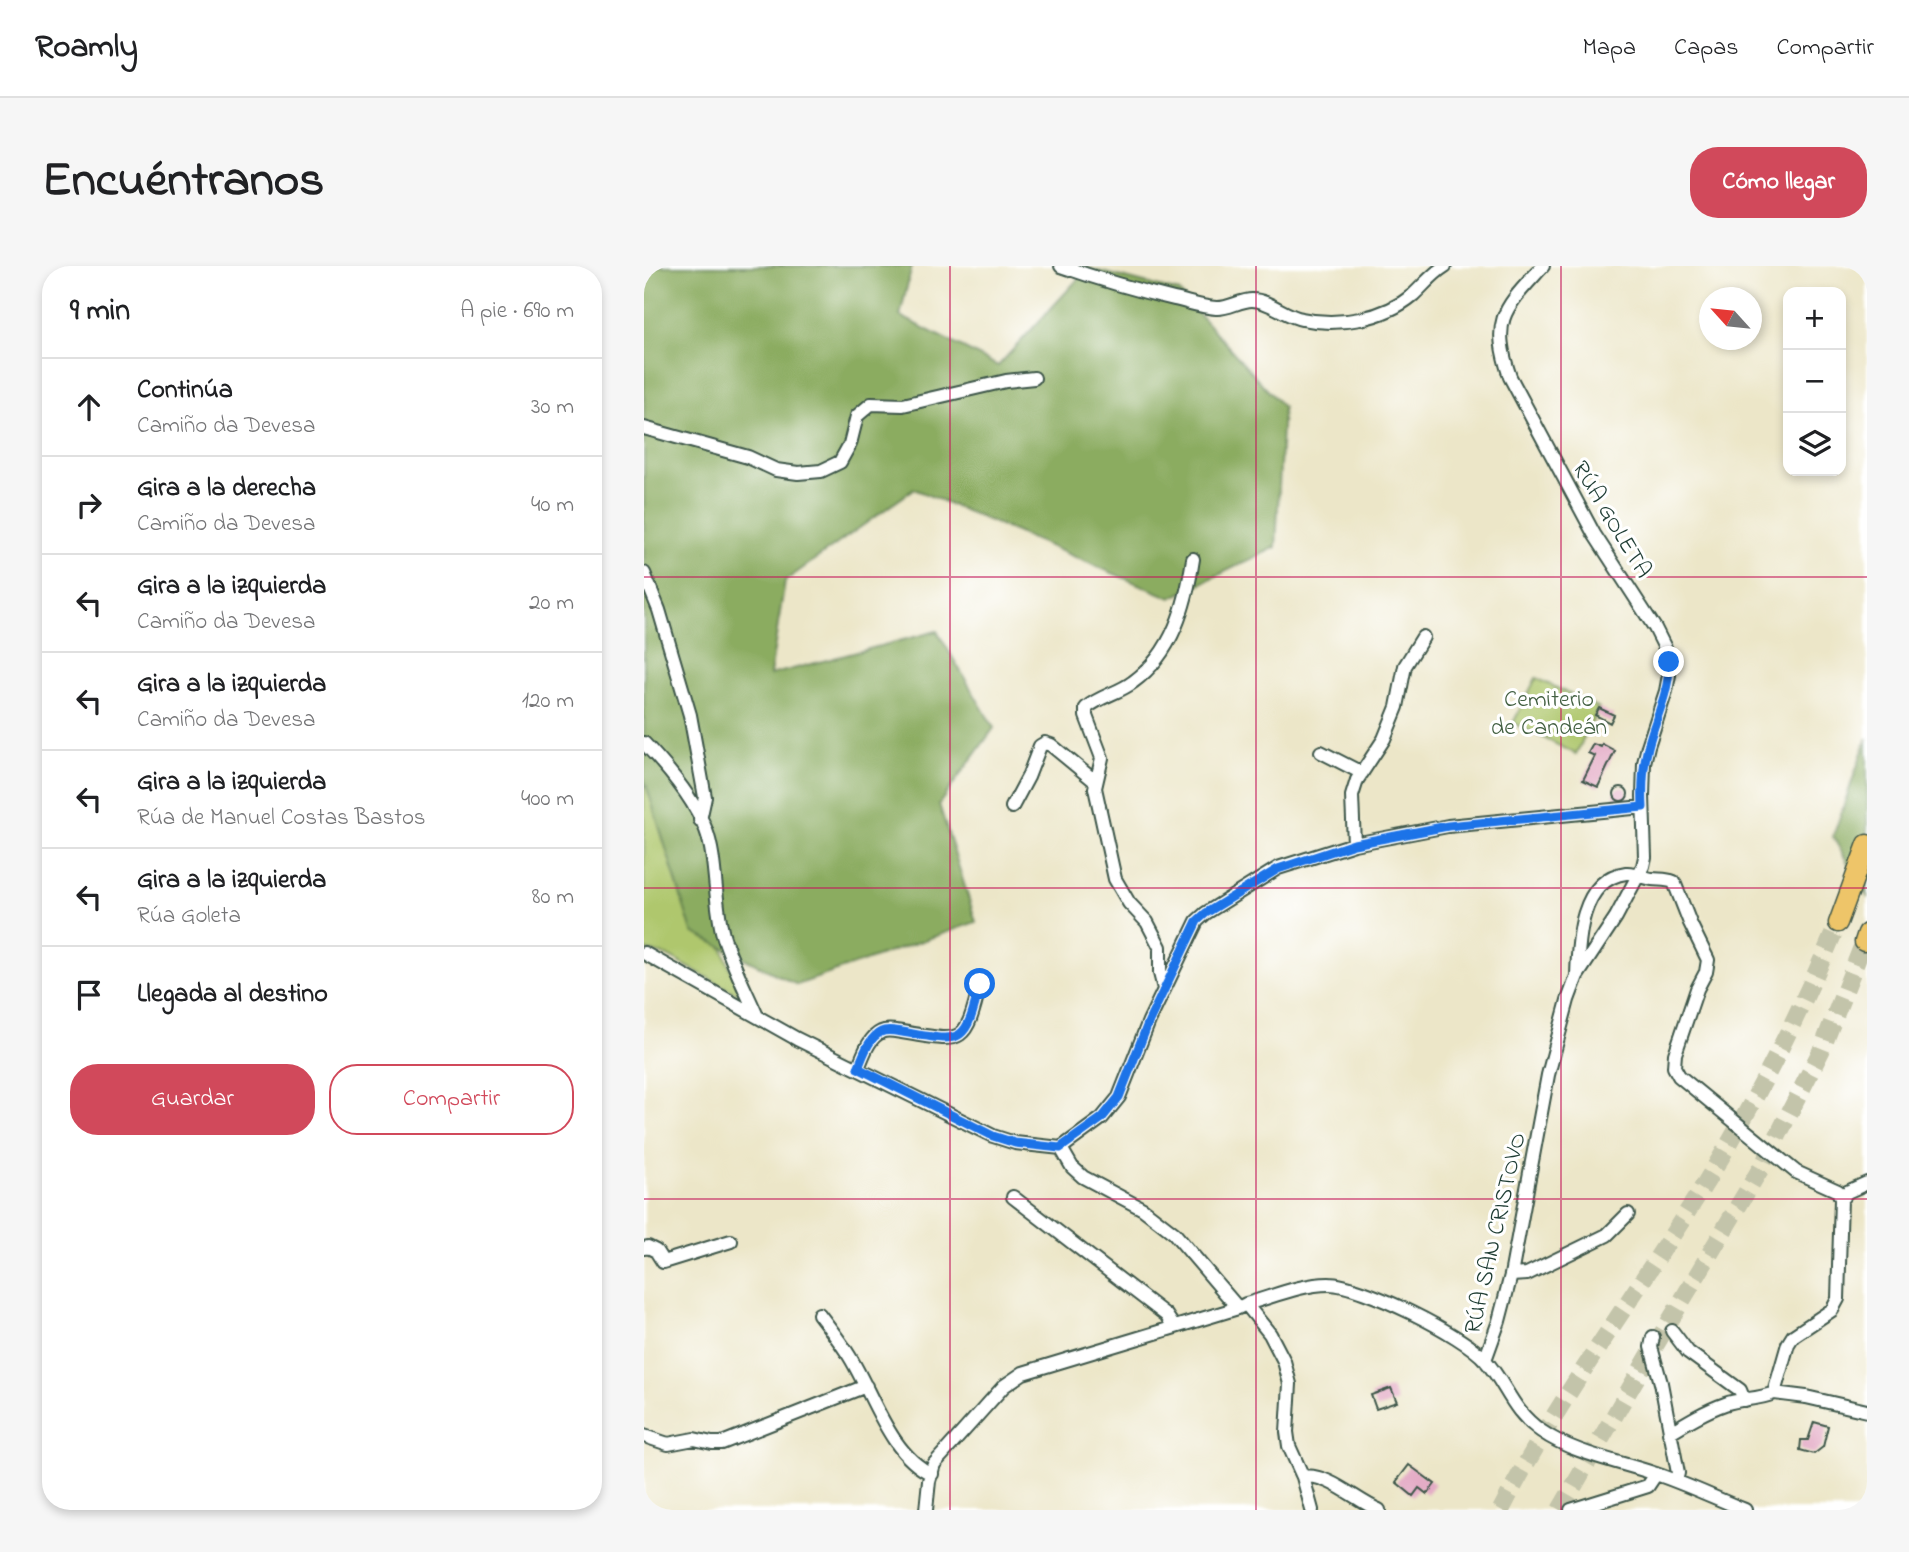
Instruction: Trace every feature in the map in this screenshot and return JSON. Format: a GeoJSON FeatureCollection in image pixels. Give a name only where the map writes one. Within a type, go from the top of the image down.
{"type":"FeatureCollection","features":[{"type":"Feature","properties":{"kind":"highway"},"geometry":{"type":"LineString","coordinates":[[1838,923],[1867,844]]}},
{"type":"Feature","properties":{"kind":"street"},"geometry":{"type":"LineString","coordinates":[[1061,266],[1200,306],[1219,309],[1252,300],[1263,302],[1298,318],[1343,321],[1369,317],[1390,309],[1412,295],[1444,266]]}},
{"type":"Feature","properties":{"kind":"street","name":"RÚA GOLETA"},"geometry":{"type":"LineString","coordinates":[[1543,266],[1522,288],[1506,311],[1501,324],[1502,351],[1510,377],[1594,534],[1656,628],[1665,650],[1669,675],[1667,691],[1644,763],[1643,807]]}},
{"type":"Feature","properties":{"kind":"street"},"geometry":{"type":"LineString","coordinates":[[644,428],[748,457],[776,470],[798,473],[821,471],[840,461],[850,444],[857,416],[871,404],[903,405],[1006,381],[1034,378]]}},
{"type":"Feature","properties":{"kind":"street"},"geometry":{"type":"LineString","coordinates":[[1164,989],[1160,973],[1160,947],[1147,922],[1129,903],[1115,878],[1095,788],[1102,758],[1086,716],[1086,708],[1131,684],[1146,672],[1160,654],[1181,615],[1194,559]]}},
{"type":"Feature","properties":{"kind":"street"},"geometry":{"type":"LineString","coordinates":[[644,573],[659,610],[690,715],[705,797],[700,820]]}},
{"type":"Feature","properties":{"kind":"street"},"geometry":{"type":"LineString","coordinates":[[1354,844],[1352,796],[1384,738],[1397,707],[1405,666],[1423,637]]}},
{"type":"Feature","properties":{"kind":"street"},"geometry":{"type":"LineString","coordinates":[[644,743],[659,759],[706,830],[724,938],[756,1014]]}},
{"type":"Feature","properties":{"kind":"street"},"geometry":{"type":"LineString","coordinates":[[1012,807],[1040,746],[1045,743],[1096,782]]}},
{"type":"Feature","properties":{"kind":"street"},"geometry":{"type":"LineString","coordinates":[[1321,752],[1362,774]]}},
{"type":"Feature","properties":{"kind":"street"},"geometry":{"type":"LineString","coordinates":[[644,953],[797,1039],[993,1136],[1015,1143],[1060,1148],[1102,1118],[1114,1105],[1164,989],[1192,931],[1206,913],[1278,869],[1354,844],[1448,826],[1643,807]]}},
{"type":"Feature","properties":{"kind":"street","name":"RÚA SAN CRISTOVO"},"geometry":{"type":"LineString","coordinates":[[1577,976],[1616,917],[1639,875],[1645,857],[1643,807]]}},
{"type":"Feature","properties":{"kind":"street","name":"RÚA SAN CRISTOVO"},"geometry":{"type":"LineString","coordinates":[[1639,875],[1627,873],[1607,880],[1589,901],[1577,947],[1577,976],[1548,1076],[1511,1275],[1485,1360],[1514,1406],[1540,1430],[1589,1452],[1676,1481],[1745,1510]]}},
{"type":"Feature","properties":{"kind":"street"},"geometry":{"type":"LineString","coordinates":[[1639,875],[1674,882],[1708,960],[1675,1054],[1674,1067],[1679,1076],[1796,1172],[1838,1191],[1841,1199],[1836,1305],[1793,1336],[1788,1344],[1774,1393]]}},
{"type":"Feature","properties":{"kind":"street"},"geometry":{"type":"LineString","coordinates":[[858,1068],[869,1043],[880,1032],[890,1030],[944,1039],[955,1038],[963,1033],[973,1016],[980,984]]}},
{"type":"Feature","properties":{"kind":"street"},"geometry":{"type":"LineString","coordinates":[[1060,1148],[1072,1167],[1083,1177],[1143,1209],[1174,1233],[1270,1334],[1284,1361],[1290,1384],[1287,1433],[1289,1446],[1303,1477],[1312,1510]]}},
{"type":"Feature","properties":{"kind":"street"},"geometry":{"type":"LineString","coordinates":[[1841,1199],[1847,1192],[1867,1183]]}},
{"type":"Feature","properties":{"kind":"street"},"geometry":{"type":"LineString","coordinates":[[1013,1196],[1166,1315],[1174,1327]]}},
{"type":"Feature","properties":{"kind":"street"},"geometry":{"type":"LineString","coordinates":[[1511,1275],[1527,1275],[1607,1235],[1628,1214]]}},
{"type":"Feature","properties":{"kind":"street"},"geometry":{"type":"LineString","coordinates":[[644,1248],[656,1251],[663,1262],[731,1241]]}},
{"type":"Feature","properties":{"kind":"street"},"geometry":{"type":"LineString","coordinates":[[926,1510],[934,1464],[1004,1386],[1023,1373],[1307,1287],[1340,1285],[1386,1303],[1463,1341],[1485,1360]]}},
{"type":"Feature","properties":{"kind":"street"},"geometry":{"type":"LineString","coordinates":[[819,1314],[848,1354],[898,1447],[921,1469],[932,1474]]}},
{"type":"Feature","properties":{"kind":"street"},"geometry":{"type":"LineString","coordinates":[[1672,1331],[1688,1352],[1740,1390],[1744,1400]]}},
{"type":"Feature","properties":{"kind":"street"},"geometry":{"type":"LineString","coordinates":[[1653,1337],[1651,1347],[1661,1383],[1678,1473],[1676,1481]]}},
{"type":"Feature","properties":{"kind":"street"},"geometry":{"type":"LineString","coordinates":[[644,1436],[668,1444],[694,1438],[722,1443],[866,1386]]}},
{"type":"Feature","properties":{"kind":"street"},"geometry":{"type":"LineString","coordinates":[[1669,1433],[1726,1404],[1774,1393],[1806,1397],[1867,1411]]}},
{"type":"Feature","properties":{"kind":"street"},"geometry":{"type":"LineString","coordinates":[[1571,1510],[1648,1486],[1656,1474]]}},
{"type":"Feature","properties":{"kind":"street"},"geometry":{"type":"LineString","coordinates":[[1303,1477],[1312,1476],[1379,1510]]}},
{"type":"Feature","properties":{"kind":"green space"},"geometry":{"type":"Polygon","coordinates":[[[644,266],[912,266],[900,316],[998,366],[1088,268],[1179,292],[1283,407],[1276,547],[1171,598],[914,489],[785,581],[770,675],[937,631],[994,728],[939,804],[976,922],[797,985],[692,932],[644,778],[644,266]]]}},
{"type":"Feature","properties":{"kind":"green space","name":"Cemiterio de Candeán"},"geometry":{"type":"Polygon","coordinates":[[[1536,678],[1599,708],[1576,754],[1513,723],[1536,678]]]}},
{"type":"Feature","properties":{"kind":"green space"},"geometry":{"type":"Polygon","coordinates":[[[1867,738],[1867,896],[1833,837],[1867,738]]]}},
{"type":"Feature","properties":{"kind":"green space"},"geometry":{"type":"Polygon","coordinates":[[[644,749],[741,996],[668,956],[644,950],[644,749]]]}},
{"type":"Feature","properties":{"kind":"building"},"geometry":{"type":"Polygon","coordinates":[[[1599,708],[1614,715],[1610,723],[1595,715],[1599,708]]]}},
{"type":"Feature","properties":{"kind":"building"},"geometry":{"type":"Polygon","coordinates":[[[1593,744],[1601,747],[1602,744],[1615,751],[1598,787],[1583,780],[1595,756],[1588,753],[1593,744]]]}},
{"type":"Feature","properties":{"kind":"building"},"geometry":{"type":"Polygon","coordinates":[[[1621,787],[1626,789],[1626,799],[1621,801],[1616,799],[1614,794],[1616,789],[1621,787]]]}},
{"type":"Feature","properties":{"kind":"building"},"geometry":{"type":"Polygon","coordinates":[[[1391,1388],[1397,1402],[1376,1409],[1371,1395],[1391,1388]]]}},
{"type":"Feature","properties":{"kind":"building"},"geometry":{"type":"Polygon","coordinates":[[[1814,1422],[1828,1426],[1823,1447],[1814,1454],[1800,1450],[1801,1440],[1808,1440],[1814,1422]]]}},
{"type":"Feature","properties":{"kind":"building"},"geometry":{"type":"Polygon","coordinates":[[[1409,1465],[1435,1484],[1427,1494],[1419,1488],[1413,1496],[1396,1482],[1409,1465]]]}},
{"type":"Feature","properties":{"kind":"tunnel"},"geometry":{"type":"LineString","coordinates":[[1501,1510],[1548,1426],[1725,1151],[1777,1055],[1838,923]]}},
{"type":"Feature","properties":{"kind":"tunnel"},"geometry":{"type":"LineString","coordinates":[[1560,1510],[1765,1161],[1821,1051],[1864,942]]}},
{"type":"Feature","properties":{"kind":"route"},"geometry":{"type":"LineString","coordinates":[[980,984],[973,1016],[963,1033],[955,1038],[944,1039],[890,1030],[880,1032],[869,1043],[858,1068],[993,1136],[1015,1143],[1060,1148],[1102,1118],[1119,1097],[1149,1021],[1197,921],[1278,869],[1354,844],[1448,826],[1643,807],[1644,763],[1667,691],[1669,662]]}}]}
